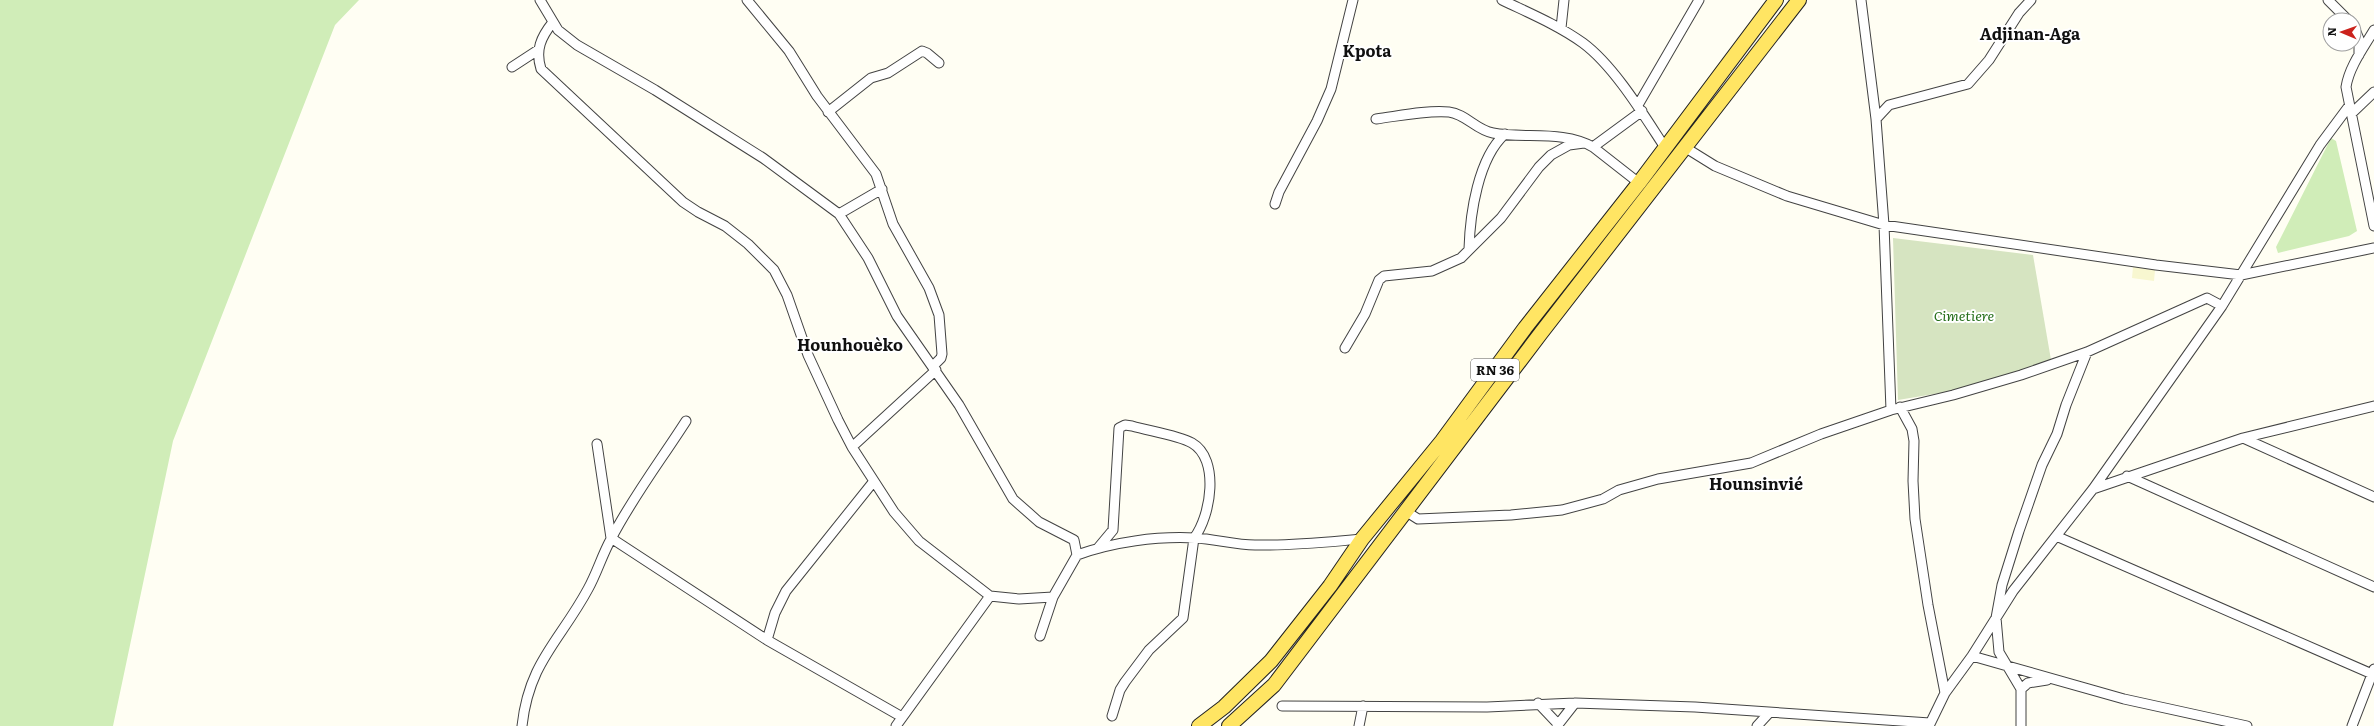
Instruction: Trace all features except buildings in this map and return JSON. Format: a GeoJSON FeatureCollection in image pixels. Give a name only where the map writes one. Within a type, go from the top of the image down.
{"type":"FeatureCollection","features":[{"type":"Feature","properties":{"kind":"main road","name":"RN 36"},"geometry":{"type":"LineString","coordinates":[[1198,726],[1229,702],[1270,661],[1330,586],[1362,539],[1442,441],[1525,328],[1638,183],[1664,146],[1776,0]]}},
{"type":"Feature","properties":{"kind":"main road","name":"RN 36"},"geometry":{"type":"LineString","coordinates":[[1229,726],[1274,685],[1407,512],[1546,327],[1799,0]]}},
{"type":"Feature","properties":{"kind":"street"},"geometry":{"type":"LineString","coordinates":[[540,0],[558,30],[576,45],[655,90],[763,158],[839,214],[868,258],[897,316],[935,368],[996,466],[1013,499],[1039,522],[1074,540],[1077,555],[1053,597],[1040,636]]}},
{"type":"Feature","properties":{"kind":"street"},"geometry":{"type":"LineString","coordinates":[[747,0],[789,51],[828,112],[876,174],[892,224],[929,288],[939,316],[942,354],[935,368],[852,447]]}},
{"type":"Feature","properties":{"kind":"street"},"geometry":{"type":"LineString","coordinates":[[1275,204],[1279,192],[1317,121],[1331,89],[1353,0]]}},
{"type":"Feature","properties":{"kind":"street"},"geometry":{"type":"LineString","coordinates":[[1502,0],[1561,28],[1584,44],[1640,108],[1664,146]]}},
{"type":"Feature","properties":{"kind":"street"},"geometry":{"type":"LineString","coordinates":[[1561,28],[1564,0]]}},
{"type":"Feature","properties":{"kind":"street"},"geometry":{"type":"LineString","coordinates":[[1345,348],[1366,314],[1379,280],[1384,276],[1432,271],[1461,258],[1501,218],[1539,167],[1551,155],[1569,145],[1588,145],[1640,108],[1700,0]]}},
{"type":"Feature","properties":{"kind":"street"},"geometry":{"type":"LineString","coordinates":[[1861,0],[1876,119],[1884,225],[1891,410]]}},
{"type":"Feature","properties":{"kind":"street"},"geometry":{"type":"LineString","coordinates":[[1876,119],[1889,105],[1968,84],[1989,60],[2019,13],[2031,0]]}},
{"type":"Feature","properties":{"kind":"street"},"geometry":{"type":"LineString","coordinates":[[2328,0],[2340,12]]}},
{"type":"Feature","properties":{"kind":"street"},"geometry":{"type":"LineString","coordinates":[[553,22],[540,42],[538,50],[541,69],[689,207],[725,226],[774,270],[787,295],[814,370],[852,447],[894,512],[919,541],[990,596],[1019,599],[1053,597]]}},
{"type":"Feature","properties":{"kind":"street"},"geometry":{"type":"LineString","coordinates":[[2374,30],[2359,55],[2347,80],[2350,110],[2374,226]]}},
{"type":"Feature","properties":{"kind":"street"},"geometry":{"type":"LineString","coordinates":[[512,68],[538,50]]}},
{"type":"Feature","properties":{"kind":"street"},"geometry":{"type":"LineString","coordinates":[[828,112],[871,78],[888,73],[922,51],[927,53],[939,63]]}},
{"type":"Feature","properties":{"kind":"street"},"geometry":{"type":"LineString","coordinates":[[1282,706],[1505,706],[1538,703],[1575,703],[1695,707],[1930,725],[1945,693],[1972,656],[1996,618],[2056,536],[2093,489],[2222,306],[2320,145],[2350,110],[2374,92]]}},
{"type":"Feature","properties":{"kind":"street"},"geometry":{"type":"LineString","coordinates":[[1376,119],[1448,112],[1461,115],[1483,130],[1505,134],[1539,135],[1588,145],[1638,183]]}},
{"type":"Feature","properties":{"kind":"street"},"geometry":{"type":"LineString","coordinates":[[1469,249],[1472,211],[1478,190],[1492,148],[1505,134]]}},
{"type":"Feature","properties":{"kind":"street"},"geometry":{"type":"LineString","coordinates":[[1686,148],[1715,166],[1787,196],[1884,225],[2156,265],[2241,275],[2374,248]]}},
{"type":"Feature","properties":{"kind":"street"},"geometry":{"type":"LineString","coordinates":[[839,214],[882,189]]}},
{"type":"Feature","properties":{"kind":"street"},"geometry":{"type":"LineString","coordinates":[[1407,512],[1418,519],[1511,515],[1562,510],[1603,500],[1619,490],[1658,479],[1751,463],[1821,434],[1900,407],[1953,395],[2021,375],[2086,352],[2207,298],[2222,306]]}},
{"type":"Feature","properties":{"kind":"street"},"geometry":{"type":"LineString","coordinates":[[2021,726],[2021,689],[2005,664],[1997,641],[1996,618],[2002,585],[2019,531],[2042,464],[2057,434],[2086,352]]}},
{"type":"Feature","properties":{"kind":"street"},"geometry":{"type":"LineString","coordinates":[[2093,489],[2127,476],[2242,438],[2374,406]]}},
{"type":"Feature","properties":{"kind":"street"},"geometry":{"type":"LineString","coordinates":[[1900,407],[1912,429],[1914,441],[1913,481],[1915,519],[1928,605],[1945,693]]}},
{"type":"Feature","properties":{"kind":"street"},"geometry":{"type":"LineString","coordinates":[[522,726],[534,674],[548,649],[588,589],[611,538],[686,421]]}},
{"type":"Feature","properties":{"kind":"street"},"geometry":{"type":"LineString","coordinates":[[1098,548],[1113,530],[1119,428],[1125,425],[1185,440],[1200,449],[1208,469],[1210,495],[1201,529],[1194,538],[1183,618],[1149,650],[1125,682],[1120,690],[1112,716]]}},
{"type":"Feature","properties":{"kind":"street"},"geometry":{"type":"LineString","coordinates":[[2242,438],[2374,497]]}},
{"type":"Feature","properties":{"kind":"street"},"geometry":{"type":"LineString","coordinates":[[597,444],[611,538],[767,640],[902,717]]}},
{"type":"Feature","properties":{"kind":"street"},"geometry":{"type":"LineString","coordinates":[[2127,476],[2374,587]]}},
{"type":"Feature","properties":{"kind":"street"},"geometry":{"type":"LineString","coordinates":[[767,640],[775,613],[786,591],[874,481]]}},
{"type":"Feature","properties":{"kind":"street"},"geometry":{"type":"LineString","coordinates":[[2056,536],[2373,671],[2352,726]]}},
{"type":"Feature","properties":{"kind":"street"},"geometry":{"type":"LineString","coordinates":[[1077,555],[1098,548],[1160,539],[1194,538],[1254,546],[1281,546],[1362,539]]}},
{"type":"Feature","properties":{"kind":"street"},"geometry":{"type":"LineString","coordinates":[[896,726],[990,596]]}},
{"type":"Feature","properties":{"kind":"street"},"geometry":{"type":"LineString","coordinates":[[1972,656],[2005,664],[2050,680],[2247,726]]}},
{"type":"Feature","properties":{"kind":"street"},"geometry":{"type":"LineString","coordinates":[[2021,689],[2034,681],[2050,680]]}},
{"type":"Feature","properties":{"kind":"street"},"geometry":{"type":"LineString","coordinates":[[1538,703],[1557,725],[1575,703]]}},
{"type":"Feature","properties":{"kind":"street"},"geometry":{"type":"LineString","coordinates":[[1359,726],[1363,706]]}},
{"type":"Feature","properties":{"kind":"street"},"geometry":{"type":"LineString","coordinates":[[1757,726],[1769,713]]}},
{"type":"Feature","properties":{"kind":"green space"},"geometry":{"type":"Polygon","coordinates":[[[0,0],[359,0],[335,25],[173,441],[113,726],[0,726],[0,0]]]}},
{"type":"Feature","properties":{"kind":"green space"},"geometry":{"type":"Polygon","coordinates":[[[2331,138],[2336,141],[2357,231],[2349,236],[2278,253],[2276,247],[2331,138]]]}},
{"type":"Feature","properties":{"kind":"green space","name":"Cimetiere"},"geometry":{"type":"Polygon","coordinates":[[[1893,238],[2033,255],[2051,360],[1964,389],[1898,400],[1893,238]]]}},
{"type":"Feature","properties":{"kind":"green space"},"geometry":{"type":"Polygon","coordinates":[[[2133,267],[2155,270],[2154,281],[2132,278],[2133,267]]]}},
{"type":"Feature","properties":{"kind":"district","name":"Adjinan-Aga"},"geometry":{"type":"Point","coordinates":[2030,34]}},
{"type":"Feature","properties":{"kind":"district","name":"Kpota"},"geometry":{"type":"Point","coordinates":[1367,51]}},
{"type":"Feature","properties":{"kind":"district","name":"Hounhouèko"},"geometry":{"type":"Point","coordinates":[850,345]}},
{"type":"Feature","properties":{"kind":"district","name":"Hounsinvié"},"geometry":{"type":"Point","coordinates":[1756,484]}}]}
